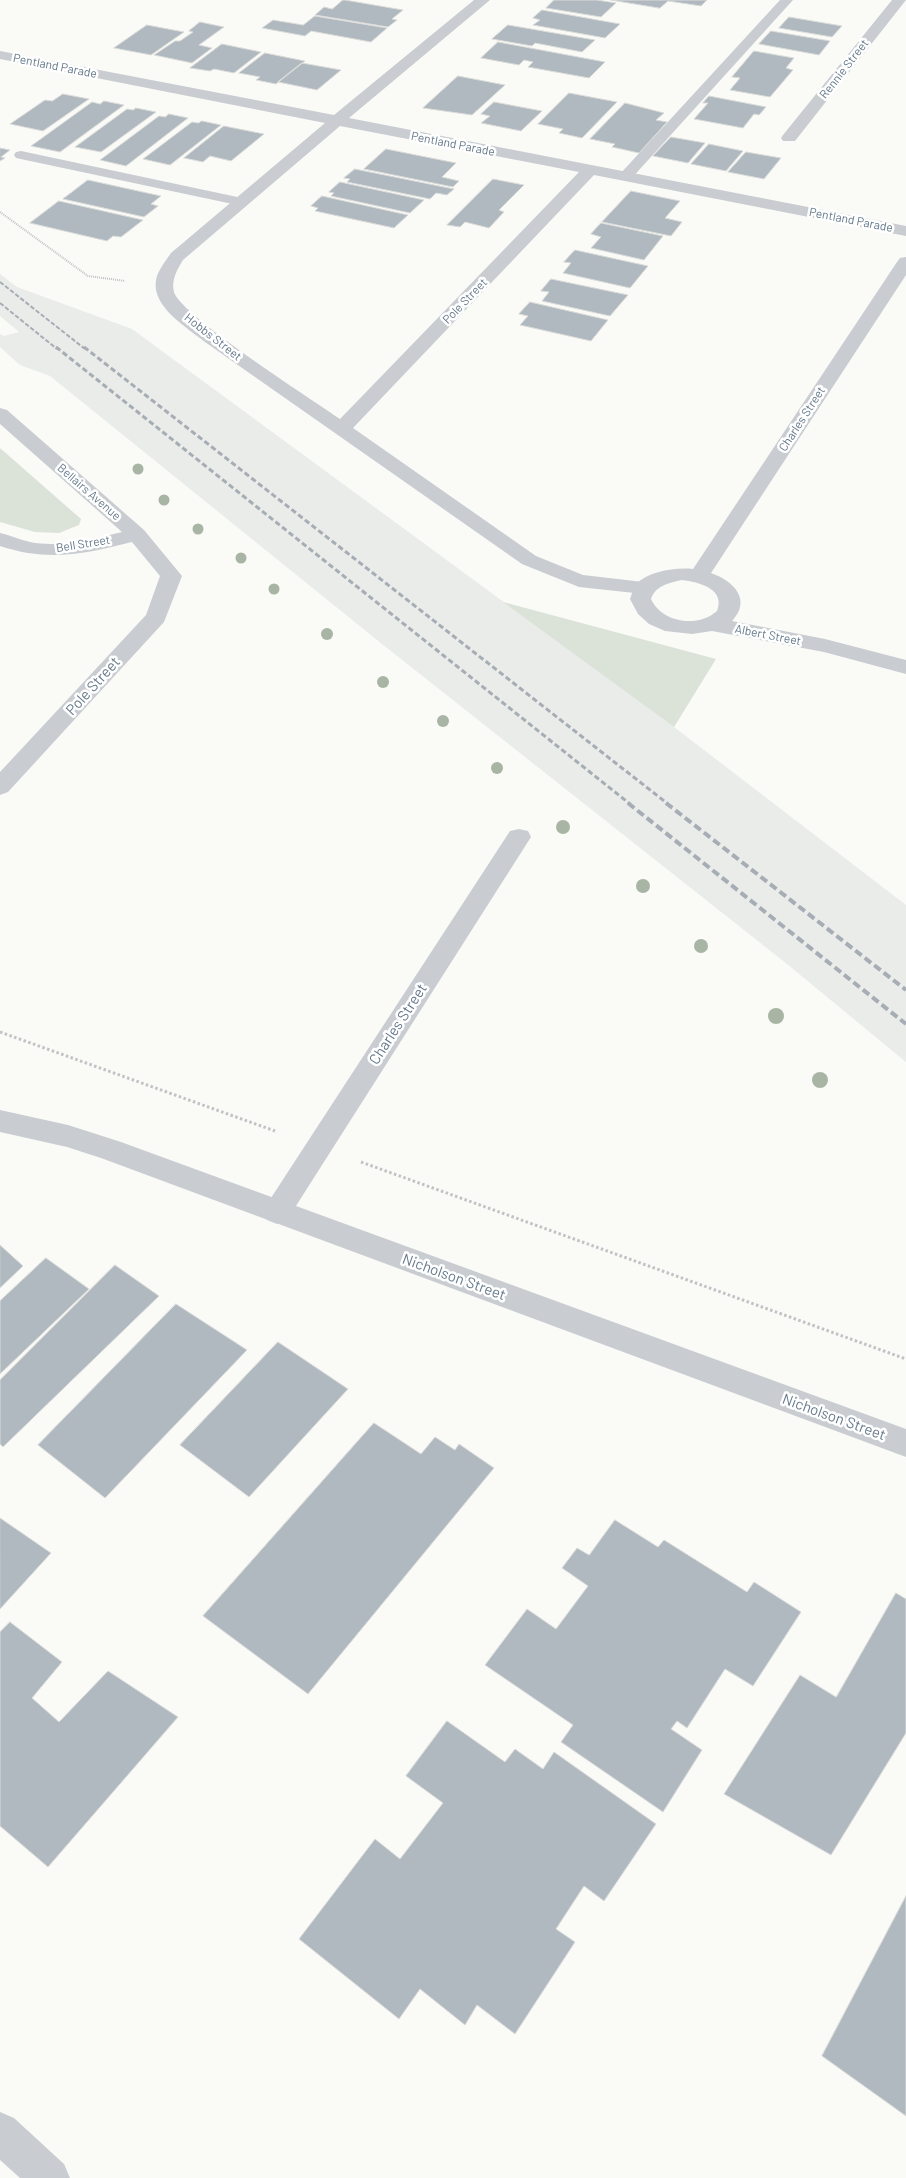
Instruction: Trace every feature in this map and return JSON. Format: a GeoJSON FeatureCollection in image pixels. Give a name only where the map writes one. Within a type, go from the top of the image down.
{"type":"FeatureCollection","features":[{"type":"Feature","properties":{"kind":"street"},"geometry":{"type":"LineString","coordinates":[[163,286],[164,276],[178,257],[335,121],[483,0]]}},
{"type":"Feature","properties":{"kind":"street","name":"Rennie Street"},"geometry":{"type":"LineString","coordinates":[[789,138],[899,0]]}},
{"type":"Feature","properties":{"kind":"street","name":"Pentland Parade"},"geometry":{"type":"LineString","coordinates":[[0,56],[906,231]]}},
{"type":"Feature","properties":{"kind":"street","name":"Pole Street"},"geometry":{"type":"LineString","coordinates":[[341,430],[589,171]]}},
{"type":"Feature","properties":{"kind":"street","name":"Charles Street"},"geometry":{"type":"LineString","coordinates":[[699,576],[906,262]]}},
{"type":"Feature","properties":{"kind":"street","name":"Hobbs Street"},"geometry":{"type":"LineString","coordinates":[[163,286],[172,304],[211,338],[529,560],[579,581],[644,588]]}},
{"type":"Feature","properties":{"kind":"street","name":"Bellairs Avenue"},"geometry":{"type":"LineString","coordinates":[[0,414],[138,534],[171,576]]}},
{"type":"Feature","properties":{"kind":"street","name":"Bell Street"},"geometry":{"type":"LineString","coordinates":[[0,539],[30,548],[54,550],[84,546],[138,534]]}},
{"type":"Feature","properties":{"kind":"street"},"geometry":{"type":"LineString","coordinates":[[682,574],[699,576],[714,581],[724,589],[731,598],[731,608],[724,617],[712,624],[696,628],[679,628],[663,624],[650,617],[642,607],[640,598],[644,588],[653,581],[667,576],[682,574]]}},
{"type":"Feature","properties":{"kind":"street","name":"Pole Street"},"geometry":{"type":"LineString","coordinates":[[0,787],[156,617],[171,576]]}},
{"type":"Feature","properties":{"kind":"street","name":"Albert Street"},"geometry":{"type":"LineString","coordinates":[[731,608],[825,646]]}},
{"type":"Feature","properties":{"kind":"street","name":"Albert Street"},"geometry":{"type":"LineString","coordinates":[[712,624],[825,646],[906,667]]}},
{"type":"Feature","properties":{"kind":"street","name":"Charles Street"},"geometry":{"type":"LineString","coordinates":[[277,1212],[520,837]]}},
{"type":"Feature","properties":{"kind":"street","name":"Nicholson Street"},"geometry":{"type":"LineString","coordinates":[[0,1121],[68,1136],[111,1150],[906,1443]]}},
{"type":"Feature","properties":{"kind":"street"},"geometry":{"type":"LineString","coordinates":[[0,2132],[50,2178]]}},
{"type":"Feature","properties":{"kind":"lane"},"geometry":{"type":"LineString","coordinates":[[625,177],[787,0]]}},
{"type":"Feature","properties":{"kind":"lane"},"geometry":{"type":"LineString","coordinates":[[21,155],[242,202]]}},
{"type":"Feature","properties":{"kind":"path"},"geometry":{"type":"LineString","coordinates":[[0,212],[88,276],[163,286]]}},
{"type":"Feature","properties":{"kind":"path"},"geometry":{"type":"LineString","coordinates":[[0,1032],[281,1133]]}},
{"type":"Feature","properties":{"kind":"path"},"geometry":{"type":"LineString","coordinates":[[355,1160],[906,1359]]}},
{"type":"Feature","properties":{"kind":"shaded area"},"geometry":{"type":"Polygon","coordinates":[[[0,274],[17,287],[132,329],[674,727],[906,905],[906,1062],[787,964],[382,644],[50,376],[20,365],[0,347],[0,334],[4,336],[19,332],[0,316],[0,274]]]}},
{"type":"Feature","properties":{"kind":"shaded area"},"geometry":{"type":"Polygon","coordinates":[[[0,448],[81,519],[79,525],[59,533],[35,532],[0,522],[0,448]]]}},
{"type":"Feature","properties":{"kind":"shaded area"},"geometry":{"type":"Polygon","coordinates":[[[503,602],[716,659],[674,727],[503,602]]]}},
{"type":"Feature","properties":{"kind":"building"},"geometry":{"type":"Polygon","coordinates":[[[343,0],[403,10],[392,19],[397,20],[388,27],[315,15],[324,7],[332,9],[343,0]]]}},
{"type":"Feature","properties":{"kind":"building"},"geometry":{"type":"Polygon","coordinates":[[[554,0],[597,0],[616,3],[601,17],[546,8],[554,0]]]}},
{"type":"Feature","properties":{"kind":"building"},"geometry":{"type":"Polygon","coordinates":[[[611,0],[707,0],[701,6],[668,1],[660,8],[611,0]]]}},
{"type":"Feature","properties":{"kind":"building"},"geometry":{"type":"Polygon","coordinates":[[[542,10],[620,24],[605,38],[533,25],[540,20],[533,18],[542,10]]]}},
{"type":"Feature","properties":{"kind":"building"},"geometry":{"type":"Polygon","coordinates":[[[315,16],[387,28],[371,42],[311,31],[305,36],[262,28],[273,20],[303,25],[315,16]]]}},
{"type":"Feature","properties":{"kind":"building"},"geometry":{"type":"Polygon","coordinates":[[[789,17],[842,26],[832,37],[779,28],[789,17]]]}},
{"type":"Feature","properties":{"kind":"building"},"geometry":{"type":"Polygon","coordinates":[[[200,22],[224,27],[199,45],[212,48],[192,63],[154,55],[193,32],[189,31],[200,22]]]}},
{"type":"Feature","properties":{"kind":"building"},"geometry":{"type":"Polygon","coordinates":[[[147,25],[184,32],[151,55],[114,48],[147,25]]]}},
{"type":"Feature","properties":{"kind":"building"},"geometry":{"type":"Polygon","coordinates":[[[508,25],[595,40],[582,52],[535,43],[532,46],[492,39],[508,25]]]}},
{"type":"Feature","properties":{"kind":"building"},"geometry":{"type":"Polygon","coordinates":[[[771,31],[830,41],[819,55],[759,44],[771,31]]]}},
{"type":"Feature","properties":{"kind":"building"},"geometry":{"type":"Polygon","coordinates":[[[498,42],[605,62],[589,78],[528,67],[533,62],[524,60],[519,65],[481,58],[498,42]]]}},
{"type":"Feature","properties":{"kind":"building"},"geometry":{"type":"Polygon","coordinates":[[[222,44],[261,52],[234,73],[214,69],[210,71],[190,68],[222,44]]]}},
{"type":"Feature","properties":{"kind":"building"},"geometry":{"type":"Polygon","coordinates":[[[754,51],[794,58],[786,68],[793,70],[770,97],[730,90],[740,78],[732,77],[754,51]]]}},
{"type":"Feature","properties":{"kind":"building"},"geometry":{"type":"Polygon","coordinates":[[[265,53],[305,61],[276,84],[256,80],[260,77],[239,73],[265,53]]]}},
{"type":"Feature","properties":{"kind":"building"},"geometry":{"type":"Polygon","coordinates":[[[302,63],[341,70],[317,90],[278,82],[302,63]]]}},
{"type":"Feature","properties":{"kind":"building"},"geometry":{"type":"Polygon","coordinates":[[[458,76],[505,85],[472,115],[423,108],[458,76]]]}},
{"type":"Feature","properties":{"kind":"building"},"geometry":{"type":"Polygon","coordinates":[[[569,93],[617,102],[582,138],[559,133],[563,129],[538,124],[569,93]]]}},
{"type":"Feature","properties":{"kind":"building"},"geometry":{"type":"Polygon","coordinates":[[[63,94],[89,99],[43,131],[10,124],[45,100],[52,101],[63,94]]]}},
{"type":"Feature","properties":{"kind":"building"},"geometry":{"type":"Polygon","coordinates":[[[709,96],[766,107],[759,115],[754,114],[743,128],[694,119],[708,103],[703,103],[709,96]]]}},
{"type":"Feature","properties":{"kind":"building"},"geometry":{"type":"Polygon","coordinates":[[[104,101],[124,105],[60,152],[31,146],[92,102],[100,104],[104,101]]]}},
{"type":"Feature","properties":{"kind":"building"},"geometry":{"type":"Polygon","coordinates":[[[494,102],[542,111],[521,131],[481,123],[490,116],[481,114],[494,102]]]}},
{"type":"Feature","properties":{"kind":"building"},"geometry":{"type":"Polygon","coordinates":[[[625,103],[664,113],[656,120],[667,122],[639,153],[612,147],[615,144],[590,139],[625,103]]]}},
{"type":"Feature","properties":{"kind":"building"},"geometry":{"type":"Polygon","coordinates":[[[136,108],[156,112],[101,152],[75,147],[127,109],[133,110],[136,108]]]}},
{"type":"Feature","properties":{"kind":"building"},"geometry":{"type":"Polygon","coordinates":[[[169,114],[188,118],[126,166],[100,160],[159,116],[165,117],[169,114]]]}},
{"type":"Feature","properties":{"kind":"building"},"geometry":{"type":"Polygon","coordinates":[[[202,121],[221,125],[170,165],[143,159],[192,122],[198,123],[202,121]]]}},
{"type":"Feature","properties":{"kind":"building"},"geometry":{"type":"Polygon","coordinates":[[[224,126],[264,134],[231,161],[210,156],[203,162],[184,158],[224,126]]]}},
{"type":"Feature","properties":{"kind":"building"},"geometry":{"type":"Polygon","coordinates":[[[671,137],[705,143],[688,163],[653,156],[671,137]]]}},
{"type":"Feature","properties":{"kind":"building"},"geometry":{"type":"Polygon","coordinates":[[[709,144],[743,151],[726,171],[691,164],[709,144]]]}},
{"type":"Feature","properties":{"kind":"building"},"geometry":{"type":"Polygon","coordinates":[[[0,148],[10,150],[1,157],[5,158],[0,161],[0,148]]]}},
{"type":"Feature","properties":{"kind":"building"},"geometry":{"type":"Polygon","coordinates":[[[386,149],[456,163],[442,177],[459,181],[453,187],[364,169],[386,149]]]}},
{"type":"Feature","properties":{"kind":"building"},"geometry":{"type":"Polygon","coordinates":[[[746,152],[781,158],[764,179],[728,172],[746,152]]]}},
{"type":"Feature","properties":{"kind":"building"},"geometry":{"type":"Polygon","coordinates":[[[355,169],[454,189],[447,195],[436,193],[430,199],[347,182],[350,179],[344,178],[355,169]]]}},
{"type":"Feature","properties":{"kind":"building"},"geometry":{"type":"Polygon","coordinates":[[[493,179],[524,185],[499,210],[504,212],[489,228],[465,222],[460,227],[447,225],[493,179]]]}},
{"type":"Feature","properties":{"kind":"building"},"geometry":{"type":"Polygon","coordinates":[[[88,180],[161,196],[151,204],[158,206],[144,217],[63,199],[88,180]]]}},
{"type":"Feature","properties":{"kind":"building"},"geometry":{"type":"Polygon","coordinates":[[[340,182],[424,200],[410,213],[331,196],[334,193],[329,192],[340,182]]]}},
{"type":"Feature","properties":{"kind":"building"},"geometry":{"type":"Polygon","coordinates":[[[631,191],[680,201],[665,218],[682,222],[671,236],[602,222],[631,191]]]}},
{"type":"Feature","properties":{"kind":"building"},"geometry":{"type":"Polygon","coordinates":[[[322,196],[408,215],[394,228],[315,211],[318,208],[311,206],[322,196]]]}},
{"type":"Feature","properties":{"kind":"building"},"geometry":{"type":"Polygon","coordinates":[[[59,201],[143,220],[121,237],[113,236],[107,241],[30,223],[59,201]]]}},
{"type":"Feature","properties":{"kind":"building"},"geometry":{"type":"Polygon","coordinates":[[[601,223],[663,236],[644,260],[591,248],[601,237],[591,234],[601,223]]]}},
{"type":"Feature","properties":{"kind":"building"},"geometry":{"type":"Polygon","coordinates":[[[575,250],[648,266],[630,288],[563,273],[571,263],[564,262],[575,250]]]}},
{"type":"Feature","properties":{"kind":"building"},"geometry":{"type":"Polygon","coordinates":[[[551,279],[628,295],[610,316],[542,301],[549,292],[541,291],[551,279]]]}},
{"type":"Feature","properties":{"kind":"building"},"geometry":{"type":"Polygon","coordinates":[[[530,302],[608,320],[591,341],[520,325],[528,316],[519,314],[530,302]]]}},
{"type":"Feature","properties":{"kind":"building"},"geometry":{"type":"Polygon","coordinates":[[[0,1245],[23,1266],[0,1288],[0,1245]]]}},
{"type":"Feature","properties":{"kind":"building"},"geometry":{"type":"Polygon","coordinates":[[[46,1258],[89,1289],[0,1374],[0,1301],[46,1258]]]}},
{"type":"Feature","properties":{"kind":"building"},"geometry":{"type":"Polygon","coordinates":[[[115,1265],[159,1296],[3,1447],[0,1444],[0,1380],[115,1265]]]}},
{"type":"Feature","properties":{"kind":"building"},"geometry":{"type":"Polygon","coordinates":[[[176,1304],[247,1350],[105,1498],[38,1445],[176,1304]]]}},
{"type":"Feature","properties":{"kind":"building"},"geometry":{"type":"Polygon","coordinates":[[[278,1342],[348,1389],[249,1497],[180,1445],[278,1342]]]}},
{"type":"Feature","properties":{"kind":"building"},"geometry":{"type":"Polygon","coordinates":[[[374,1423],[421,1454],[435,1437],[455,1450],[459,1444],[494,1468],[308,1694],[203,1616],[374,1423]]]}},
{"type":"Feature","properties":{"kind":"building"},"geometry":{"type":"Polygon","coordinates":[[[0,1518],[51,1553],[0,1609],[0,1518]]]}},
{"type":"Feature","properties":{"kind":"building"},"geometry":{"type":"Polygon","coordinates":[[[615,1520],[658,1547],[664,1540],[747,1592],[754,1582],[801,1612],[753,1686],[725,1669],[687,1728],[677,1721],[671,1729],[702,1750],[663,1812],[561,1742],[573,1725],[485,1665],[527,1609],[556,1629],[588,1586],[562,1568],[577,1548],[589,1555],[615,1520]]]}},
{"type":"Feature","properties":{"kind":"building"},"geometry":{"type":"Polygon","coordinates":[[[896,1593],[906,1599],[906,1733],[831,1855],[724,1794],[800,1675],[836,1697],[896,1593]]]}},
{"type":"Feature","properties":{"kind":"building"},"geometry":{"type":"Polygon","coordinates":[[[10,1622],[62,1662],[32,1698],[59,1722],[108,1671],[178,1717],[48,1867],[0,1826],[0,1632],[10,1622]]]}},
{"type":"Feature","properties":{"kind":"building"},"geometry":{"type":"Polygon","coordinates":[[[447,1721],[505,1762],[515,1749],[543,1769],[554,1752],[656,1824],[604,1901],[584,1886],[556,1929],[575,1942],[515,2034],[477,2005],[465,2025],[420,1989],[399,2019],[299,1939],[375,1839],[400,1859],[443,1803],[406,1776],[447,1721]]]}},
{"type":"Feature","properties":{"kind":"building"},"geometry":{"type":"Polygon","coordinates":[[[906,1896],[906,2116],[822,2056],[906,1896]]]}},
{"type":"Feature","properties":{"kind":"railway"},"geometry":{"type":"LineString","coordinates":[[0,282],[85,349]]}},
{"type":"Feature","properties":{"kind":"railway"},"geometry":{"type":"LineString","coordinates":[[0,303],[57,349]]}},
{"type":"Feature","properties":{"kind":"railway"},"geometry":{"type":"LineString","coordinates":[[56,347],[630,804]]}},
{"type":"Feature","properties":{"kind":"railway"},"geometry":{"type":"LineString","coordinates":[[84,347],[668,804]]}},
{"type":"Feature","properties":{"kind":"railway"},"geometry":{"type":"LineString","coordinates":[[628,803],[906,1024]]}},
{"type":"Feature","properties":{"kind":"railway"},"geometry":{"type":"LineString","coordinates":[[666,803],[906,990]]}}]}
